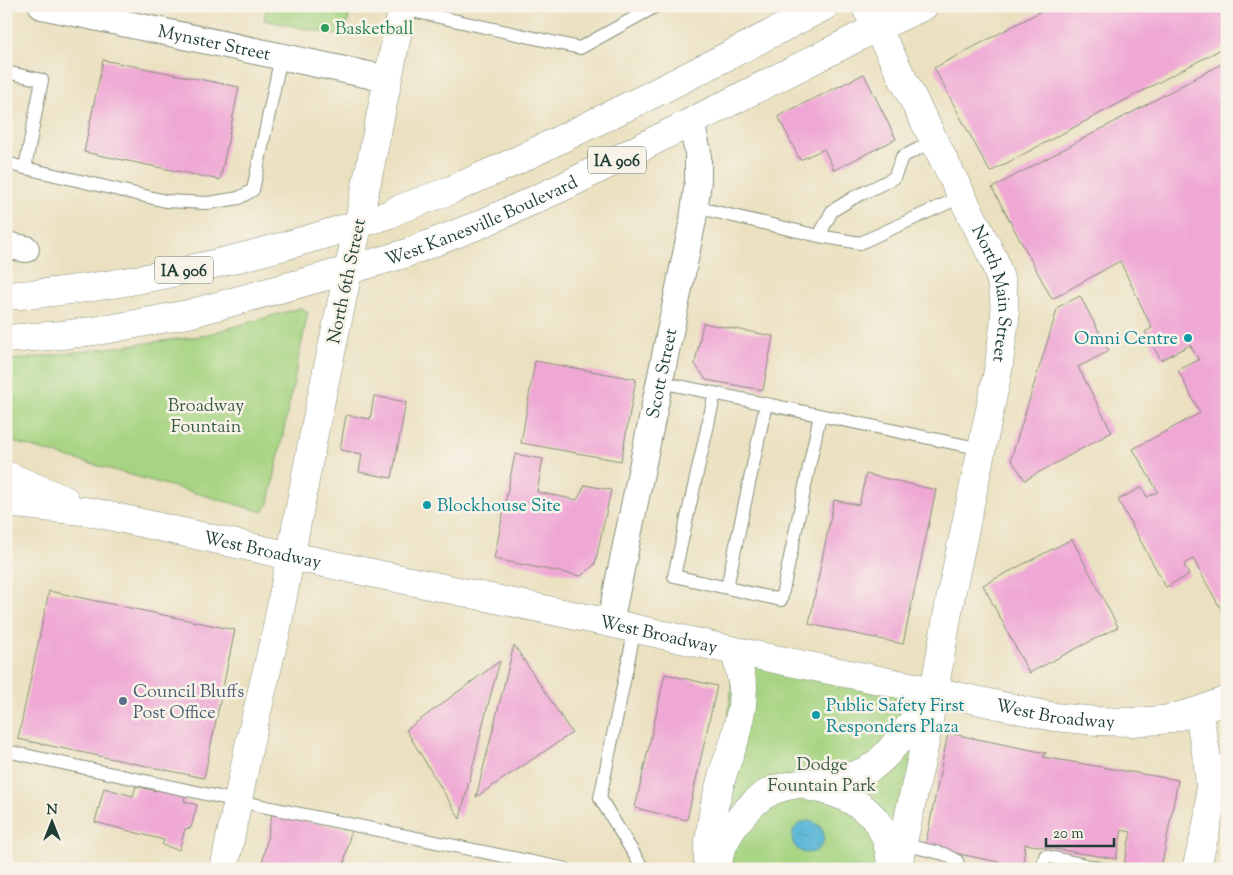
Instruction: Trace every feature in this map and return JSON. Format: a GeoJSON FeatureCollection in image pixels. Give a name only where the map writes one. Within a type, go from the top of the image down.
{"type":"FeatureCollection","features":[{"type":"Feature","properties":{"kind":"main road","name":"IA 906"},"geometry":{"type":"LineString","coordinates":[[6,296],[131,280],[242,258],[390,214],[514,162],[657,92],[825,6]]}},
{"type":"Feature","properties":{"kind":"main road","name":"West Kanesville Boulevard"},"geometry":{"type":"LineString","coordinates":[[6,339],[109,329],[171,317],[207,309],[404,254],[482,224],[565,186],[691,122],[870,17],[924,6]]}},
{"type":"Feature","properties":{"kind":"main road","name":"North 6th Street"},"geometry":{"type":"LineString","coordinates":[[224,869],[250,741],[276,632],[318,413],[403,8]]}},
{"type":"Feature","properties":{"kind":"main road","name":"North Main Street"},"geometry":{"type":"LineString","coordinates":[[870,17],[994,260],[1002,282],[1005,319],[999,363],[951,595],[925,743],[900,856]]}},
{"type":"Feature","properties":{"kind":"main road","name":"West Broadway"},"geometry":{"type":"LineString","coordinates":[[6,475],[92,512]]}},
{"type":"Feature","properties":{"kind":"main road","name":"West Broadway"},"geometry":{"type":"LineString","coordinates":[[6,503],[92,512],[735,651],[1054,717],[1133,722],[1168,719],[1198,711],[1227,700]]}},
{"type":"Feature","properties":{"kind":"main road"},"geometry":{"type":"LineString","coordinates":[[708,869],[708,847],[714,807],[735,739],[742,706],[743,686],[735,651]]}},
{"type":"Feature","properties":{"kind":"main road"},"geometry":{"type":"LineString","coordinates":[[716,869],[721,851],[732,830],[744,813],[760,798],[779,788],[856,776],[872,768],[888,753],[934,691]]}},
{"type":"Feature","properties":{"kind":"main road"},"geometry":{"type":"LineString","coordinates":[[1196,869],[1208,818],[1210,792],[1208,768],[1198,711]]}},
{"type":"Feature","properties":{"kind":"main road"},"geometry":{"type":"LineString","coordinates":[[798,785],[825,790],[843,796],[860,805],[875,820],[884,834],[892,869]]}},
{"type":"Feature","properties":{"kind":"street","name":"Mynster Street"},"geometry":{"type":"LineString","coordinates":[[42,6],[388,78]]}},
{"type":"Feature","properties":{"kind":"street","name":"Scott Street"},"geometry":{"type":"LineString","coordinates":[[622,626],[660,382],[695,207],[698,181],[698,152],[691,122]]}},
{"type":"Feature","properties":{"kind":"lane"},"geometry":{"type":"LineString","coordinates":[[403,8],[580,48],[656,6]]}},
{"type":"Feature","properties":{"kind":"lane"},"geometry":{"type":"LineString","coordinates":[[6,163],[166,201],[208,203],[239,198],[253,190],[281,56]]}},
{"type":"Feature","properties":{"kind":"lane"},"geometry":{"type":"LineString","coordinates":[[6,72],[42,80],[25,168]]}},
{"type":"Feature","properties":{"kind":"lane"},"geometry":{"type":"LineString","coordinates":[[819,236],[832,211],[853,198],[894,178],[902,157],[934,141]]}},
{"type":"Feature","properties":{"kind":"lane"},"geometry":{"type":"LineString","coordinates":[[695,207],[819,236],[860,243],[963,196]]}},
{"type":"Feature","properties":{"kind":"lane"},"geometry":{"type":"LineString","coordinates":[[660,382],[982,449]]}},
{"type":"Feature","properties":{"kind":"lane"},"geometry":{"type":"LineString","coordinates":[[715,394],[674,576],[781,600],[820,415]]}},
{"type":"Feature","properties":{"kind":"lane"},"geometry":{"type":"LineString","coordinates":[[727,587],[766,404]]}},
{"type":"Feature","properties":{"kind":"lane"},"geometry":{"type":"LineString","coordinates":[[622,626],[600,798],[643,869]]}},
{"type":"Feature","properties":{"kind":"lane"},"geometry":{"type":"LineString","coordinates":[[6,751],[566,869]]}},
{"type":"Feature","properties":{"kind":"lane"},"geometry":{"type":"LineString","coordinates":[[900,856],[944,854],[957,861],[959,869]]}},
{"type":"Feature","properties":{"kind":"lane"},"geometry":{"type":"LineString","coordinates":[[1042,869],[1045,856],[1104,869]]}},
{"type":"Feature","properties":{"kind":"green space","name":"Basketball"},"geometry":{"type":"Polygon","coordinates":[[[267,6],[351,6],[345,37],[264,20],[267,6]]]}},
{"type":"Feature","properties":{"kind":"green space","name":"Broadway Fountain"},"geometry":{"type":"Polygon","coordinates":[[[300,308],[308,312],[269,503],[263,512],[6,440],[6,361],[201,336],[300,308]]]}},
{"type":"Feature","properties":{"kind":"green space","name":"Dodge Fountain Park"},"geometry":{"type":"Polygon","coordinates":[[[735,651],[934,691],[897,869],[760,869],[708,857],[723,773],[735,651]]]}},
{"type":"Feature","properties":{"kind":"water"},"geometry":{"type":"Polygon","coordinates":[[[808,821],[819,826],[824,837],[819,848],[808,853],[797,848],[792,837],[797,826],[808,821]]]}},
{"type":"Feature","properties":{"kind":"building"},"geometry":{"type":"Polygon","coordinates":[[[1051,6],[1227,6],[1227,46],[990,172],[934,68],[1051,6]]]}},
{"type":"Feature","properties":{"kind":"building"},"geometry":{"type":"Polygon","coordinates":[[[103,60],[239,87],[220,180],[84,152],[103,60]]]}},
{"type":"Feature","properties":{"kind":"building","name":"Omni Centre"},"geometry":{"type":"Polygon","coordinates":[[[1227,61],[1227,620],[1193,559],[1184,564],[1189,575],[1166,587],[1118,500],[1142,487],[1147,497],[1158,492],[1133,449],[1200,413],[1178,370],[1199,360],[1190,345],[1161,360],[1145,332],[1152,328],[1120,261],[1052,299],[992,188],[1227,61]]]}},
{"type":"Feature","properties":{"kind":"building"},"geometry":{"type":"Polygon","coordinates":[[[864,74],[896,139],[834,170],[824,149],[800,160],[778,116],[864,74]]]}},
{"type":"Feature","properties":{"kind":"building"},"geometry":{"type":"Polygon","coordinates":[[[1080,296],[1109,351],[1078,367],[1112,432],[1025,480],[1011,459],[1058,307],[1080,296]]]}},
{"type":"Feature","properties":{"kind":"building"},"geometry":{"type":"Polygon","coordinates":[[[703,323],[773,336],[763,390],[706,380],[695,364],[703,323]]]}},
{"type":"Feature","properties":{"kind":"building"},"geometry":{"type":"Polygon","coordinates":[[[535,361],[636,379],[621,461],[521,443],[535,361]]]}},
{"type":"Feature","properties":{"kind":"building"},"geometry":{"type":"Polygon","coordinates":[[[374,396],[406,402],[392,478],[359,472],[362,454],[340,450],[346,415],[370,419],[374,396]]]}},
{"type":"Feature","properties":{"kind":"building"},"geometry":{"type":"Polygon","coordinates":[[[515,454],[543,459],[537,492],[577,500],[585,485],[611,490],[595,564],[581,576],[494,559],[515,454]]]}},
{"type":"Feature","properties":{"kind":"building"},"geometry":{"type":"Polygon","coordinates":[[[866,474],[936,490],[903,644],[809,624],[834,500],[859,505],[866,474]]]}},
{"type":"Feature","properties":{"kind":"building"},"geometry":{"type":"Polygon","coordinates":[[[1072,539],[1118,627],[1029,673],[983,585],[1072,539]]]}},
{"type":"Feature","properties":{"kind":"building","name":"Council Bluffs Post Office"},"geometry":{"type":"Polygon","coordinates":[[[49,591],[235,630],[204,778],[18,739],[49,591]]]}},
{"type":"Feature","properties":{"kind":"building"},"geometry":{"type":"Polygon","coordinates":[[[514,645],[572,733],[476,797],[514,645]]]}},
{"type":"Feature","properties":{"kind":"building"},"geometry":{"type":"Polygon","coordinates":[[[500,661],[485,716],[460,819],[406,730],[500,661]]]}},
{"type":"Feature","properties":{"kind":"building"},"geometry":{"type":"Polygon","coordinates":[[[665,674],[717,686],[687,820],[635,808],[665,674]]]}},
{"type":"Feature","properties":{"kind":"building"},"geometry":{"type":"Polygon","coordinates":[[[948,733],[1046,753],[1043,757],[1178,780],[1161,869],[1123,868],[1131,832],[1122,830],[1116,859],[1025,844],[1023,867],[925,847],[948,733]]]}},
{"type":"Feature","properties":{"kind":"building"},"geometry":{"type":"Polygon","coordinates":[[[136,786],[156,791],[157,786],[186,793],[184,801],[197,805],[191,828],[185,829],[179,850],[162,845],[164,840],[95,822],[104,788],[133,796],[136,786]]]}},
{"type":"Feature","properties":{"kind":"building"},"geometry":{"type":"Polygon","coordinates":[[[272,814],[351,830],[343,869],[315,864],[314,869],[261,869],[272,814]]]}},
{"type":"Feature","properties":{"kind":"place","name":"Basketball"},"geometry":{"type":"Point","coordinates":[325,28]}},
{"type":"Feature","properties":{"kind":"place","name":"Omni Centre"},"geometry":{"type":"Point","coordinates":[1188,338]}},
{"type":"Feature","properties":{"kind":"place","name":"Blockhouse Site"},"geometry":{"type":"Point","coordinates":[427,505]}},
{"type":"Feature","properties":{"kind":"place","name":"Council Bluffs Post Office"},"geometry":{"type":"Point","coordinates":[123,701]}},
{"type":"Feature","properties":{"kind":"place","name":"Public Safety First Responders Plaza"},"geometry":{"type":"Point","coordinates":[816,715]}}]}
